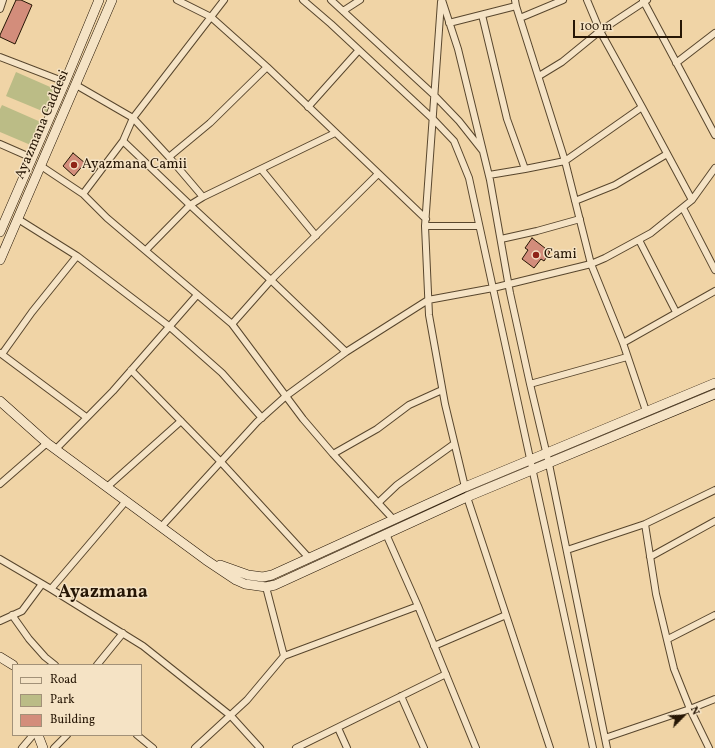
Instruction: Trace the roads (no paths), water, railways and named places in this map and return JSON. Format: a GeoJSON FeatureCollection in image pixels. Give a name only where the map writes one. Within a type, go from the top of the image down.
{"type":"FeatureCollection","features":[{"type":"Feature","properties":{"kind":"main road","name":"Ayazmana Caddesi"},"geometry":{"type":"LineString","coordinates":[[0,232],[99,0]]}},
{"type":"Feature","properties":{"kind":"main road","name":"Ayazmana Caddesi"},"geometry":{"type":"LineString","coordinates":[[0,260],[112,0]]}},
{"type":"Feature","properties":{"kind":"main road"},"geometry":{"type":"LineString","coordinates":[[24,176],[35,180]]}},
{"type":"Feature","properties":{"kind":"main road"},"geometry":{"type":"LineString","coordinates":[[206,560],[248,575],[263,577],[272,575],[465,487],[715,383]]}},
{"type":"Feature","properties":{"kind":"main road"},"geometry":{"type":"LineString","coordinates":[[0,401],[56,449],[206,560],[236,580],[245,584],[266,587],[467,497],[715,394]]}},
{"type":"Feature","properties":{"kind":"main road"},"geometry":{"type":"LineString","coordinates":[[465,487],[467,497]]}},
{"type":"Feature","properties":{"kind":"main road"},"geometry":{"type":"LineString","coordinates":[[393,519],[397,529]]}},
{"type":"Feature","properties":{"kind":"main road"},"geometry":{"type":"LineString","coordinates":[[0,657],[12,664]]}},
{"type":"Feature","properties":{"kind":"main road"},"geometry":{"type":"LineString","coordinates":[[38,736],[43,748]]}},
{"type":"Feature","properties":{"kind":"street"},"geometry":{"type":"LineString","coordinates":[[0,9],[3,0]]}},
{"type":"Feature","properties":{"kind":"street"},"geometry":{"type":"LineString","coordinates":[[177,0],[211,17],[267,67],[426,219]]}},
{"type":"Feature","properties":{"kind":"street"},"geometry":{"type":"LineString","coordinates":[[83,194],[123,141],[133,118],[224,0]]}},
{"type":"Feature","properties":{"kind":"street"},"geometry":{"type":"LineString","coordinates":[[303,0],[434,120],[454,141],[469,178],[529,460],[593,747],[586,748]]}},
{"type":"Feature","properties":{"kind":"street"},"geometry":{"type":"LineString","coordinates":[[331,0],[434,95],[459,121],[483,151]]}},
{"type":"Feature","properties":{"kind":"street"},"geometry":{"type":"LineString","coordinates":[[343,11],[360,0]]}},
{"type":"Feature","properties":{"kind":"street"},"geometry":{"type":"LineString","coordinates":[[441,0],[458,49],[489,175],[509,283],[530,384],[549,464],[607,748]]}},
{"type":"Feature","properties":{"kind":"street"},"geometry":{"type":"LineString","coordinates":[[441,0],[434,95],[434,120],[425,226],[428,300],[429,315],[442,390],[465,487]]}},
{"type":"Feature","properties":{"kind":"street"},"geometry":{"type":"LineString","coordinates":[[520,18],[563,0]]}},
{"type":"Feature","properties":{"kind":"street"},"geometry":{"type":"LineString","coordinates":[[587,0],[600,31],[692,200]]}},
{"type":"Feature","properties":{"kind":"street"},"geometry":{"type":"LineString","coordinates":[[539,76],[562,62],[600,31],[644,1],[715,135]]}},
{"type":"Feature","properties":{"kind":"street"},"geometry":{"type":"LineString","coordinates":[[450,23],[482,15],[515,3],[565,161],[592,264],[628,357],[646,411]]}},
{"type":"Feature","properties":{"kind":"street"},"geometry":{"type":"LineString","coordinates":[[482,15],[507,119],[525,169]]}},
{"type":"Feature","properties":{"kind":"street"},"geometry":{"type":"LineString","coordinates":[[676,63],[715,33]]}},
{"type":"Feature","properties":{"kind":"street"},"geometry":{"type":"LineString","coordinates":[[308,107],[359,50]]}},
{"type":"Feature","properties":{"kind":"street"},"geometry":{"type":"LineString","coordinates":[[0,57],[65,82]]}},
{"type":"Feature","properties":{"kind":"street"},"geometry":{"type":"LineString","coordinates":[[169,157],[210,123],[267,67]]}},
{"type":"Feature","properties":{"kind":"street"},"geometry":{"type":"LineString","coordinates":[[76,85],[133,118],[169,157],[203,198]]}},
{"type":"Feature","properties":{"kind":"street"},"geometry":{"type":"LineString","coordinates":[[489,175],[565,161],[642,107]]}},
{"type":"Feature","properties":{"kind":"street"},"geometry":{"type":"LineString","coordinates":[[146,250],[190,206],[203,198],[335,132]]}},
{"type":"Feature","properties":{"kind":"street"},"geometry":{"type":"LineString","coordinates":[[123,141],[346,352]]}},
{"type":"Feature","properties":{"kind":"street"},"geometry":{"type":"LineString","coordinates":[[0,144],[32,158]]}},
{"type":"Feature","properties":{"kind":"street"},"geometry":{"type":"LineString","coordinates":[[575,200],[615,185],[667,154]]}},
{"type":"Feature","properties":{"kind":"street"},"geometry":{"type":"LineString","coordinates":[[41,166],[83,194],[107,218],[232,324],[303,419],[393,519]]}},
{"type":"Feature","properties":{"kind":"street"},"geometry":{"type":"LineString","coordinates":[[161,526],[220,461],[262,418],[286,396],[346,352],[428,300],[493,288],[592,264],[605,258],[652,233],[684,208],[692,200],[715,168]]}},
{"type":"Feature","properties":{"kind":"street"},"geometry":{"type":"LineString","coordinates":[[261,169],[316,236]]}},
{"type":"Feature","properties":{"kind":"street"},"geometry":{"type":"LineString","coordinates":[[232,324],[271,280],[378,174]]}},
{"type":"Feature","properties":{"kind":"street"},"geometry":{"type":"LineString","coordinates":[[684,208],[715,270]]}},
{"type":"Feature","properties":{"kind":"street"},"geometry":{"type":"LineString","coordinates":[[18,219],[77,256],[170,327],[222,373],[262,418]]}},
{"type":"Feature","properties":{"kind":"street"},"geometry":{"type":"LineString","coordinates":[[501,239],[580,219]]}},
{"type":"Feature","properties":{"kind":"street"},"geometry":{"type":"LineString","coordinates":[[425,226],[479,226]]}},
{"type":"Feature","properties":{"kind":"street"},"geometry":{"type":"LineString","coordinates":[[639,240],[676,312]]}},
{"type":"Feature","properties":{"kind":"street"},"geometry":{"type":"LineString","coordinates":[[77,256],[1,353],[86,417]]}},
{"type":"Feature","properties":{"kind":"street"},"geometry":{"type":"LineString","coordinates":[[622,343],[715,291]]}},
{"type":"Feature","properties":{"kind":"street"},"geometry":{"type":"LineString","coordinates":[[56,449],[113,391],[197,294]]}},
{"type":"Feature","properties":{"kind":"street"},"geometry":{"type":"LineString","coordinates":[[530,384],[628,357]]}},
{"type":"Feature","properties":{"kind":"street"},"geometry":{"type":"LineString","coordinates":[[131,370],[220,461],[309,558]]}},
{"type":"Feature","properties":{"kind":"street"},"geometry":{"type":"LineString","coordinates":[[333,454],[377,429],[409,405],[442,390]]}},
{"type":"Feature","properties":{"kind":"street"},"geometry":{"type":"LineString","coordinates":[[107,487],[181,421]]}},
{"type":"Feature","properties":{"kind":"street"},"geometry":{"type":"LineString","coordinates":[[0,484],[48,442]]}},
{"type":"Feature","properties":{"kind":"street"},"geometry":{"type":"LineString","coordinates":[[378,503],[396,485],[454,444]]}},
{"type":"Feature","properties":{"kind":"street"},"geometry":{"type":"LineString","coordinates":[[567,550],[645,524],[715,490]]}},
{"type":"Feature","properties":{"kind":"street"},"geometry":{"type":"LineString","coordinates":[[467,497],[550,748]]}},
{"type":"Feature","properties":{"kind":"street"},"geometry":{"type":"LineString","coordinates":[[51,589],[126,501]]}},
{"type":"Feature","properties":{"kind":"street"},"geometry":{"type":"LineString","coordinates":[[650,557],[715,521]]}},
{"type":"Feature","properties":{"kind":"street"},"geometry":{"type":"LineString","coordinates":[[645,524],[656,594],[674,669],[709,748]]}},
{"type":"Feature","properties":{"kind":"street"},"geometry":{"type":"LineString","coordinates":[[386,534],[418,606],[476,748]]}},
{"type":"Feature","properties":{"kind":"street"},"geometry":{"type":"LineString","coordinates":[[0,559],[143,646],[231,716],[260,748]]}},
{"type":"Feature","properties":{"kind":"street"},"geometry":{"type":"LineString","coordinates":[[0,621],[22,611],[42,584]]}},
{"type":"Feature","properties":{"kind":"street"},"geometry":{"type":"LineString","coordinates":[[266,587],[284,656]]}},
{"type":"Feature","properties":{"kind":"street"},"geometry":{"type":"LineString","coordinates":[[195,748],[247,700],[284,656],[418,606]]}},
{"type":"Feature","properties":{"kind":"street"},"geometry":{"type":"LineString","coordinates":[[12,615],[29,639],[45,657],[54,664]]}},
{"type":"Feature","properties":{"kind":"street"},"geometry":{"type":"LineString","coordinates":[[434,646],[506,615]]}},
{"type":"Feature","properties":{"kind":"street"},"geometry":{"type":"LineString","coordinates":[[668,639],[715,615]]}},
{"type":"Feature","properties":{"kind":"street"},"geometry":{"type":"LineString","coordinates":[[98,664],[123,633]]}},
{"type":"Feature","properties":{"kind":"street"},"geometry":{"type":"LineString","coordinates":[[296,748],[446,674]]}},
{"type":"Feature","properties":{"kind":"street"},"geometry":{"type":"LineString","coordinates":[[402,696],[424,748]]}},
{"type":"Feature","properties":{"kind":"street"},"geometry":{"type":"LineString","coordinates":[[605,738],[715,699]]}},
{"type":"Feature","properties":{"kind":"street"},"geometry":{"type":"LineString","coordinates":[[338,728],[347,748]]}},
{"type":"Feature","properties":{"kind":"street"},"geometry":{"type":"LineString","coordinates":[[22,748],[32,736]]}},
{"type":"Feature","properties":{"kind":"street"},"geometry":{"type":"LineString","coordinates":[[54,748],[66,736]]}},
{"type":"Feature","properties":{"kind":"street"},"geometry":{"type":"LineString","coordinates":[[138,736],[153,748]]}},
{"type":"Feature","properties":{"kind":"place","name":"Ayazmana Camii"},"geometry":{"type":"Point","coordinates":[74,165]}},
{"type":"Feature","properties":{"kind":"place","name":"Cami"},"geometry":{"type":"Point","coordinates":[536,255]}},
{"type":"Feature","properties":{"kind":"district","name":"Ayazmana"},"geometry":{"type":"Point","coordinates":[103,594]}}]}
